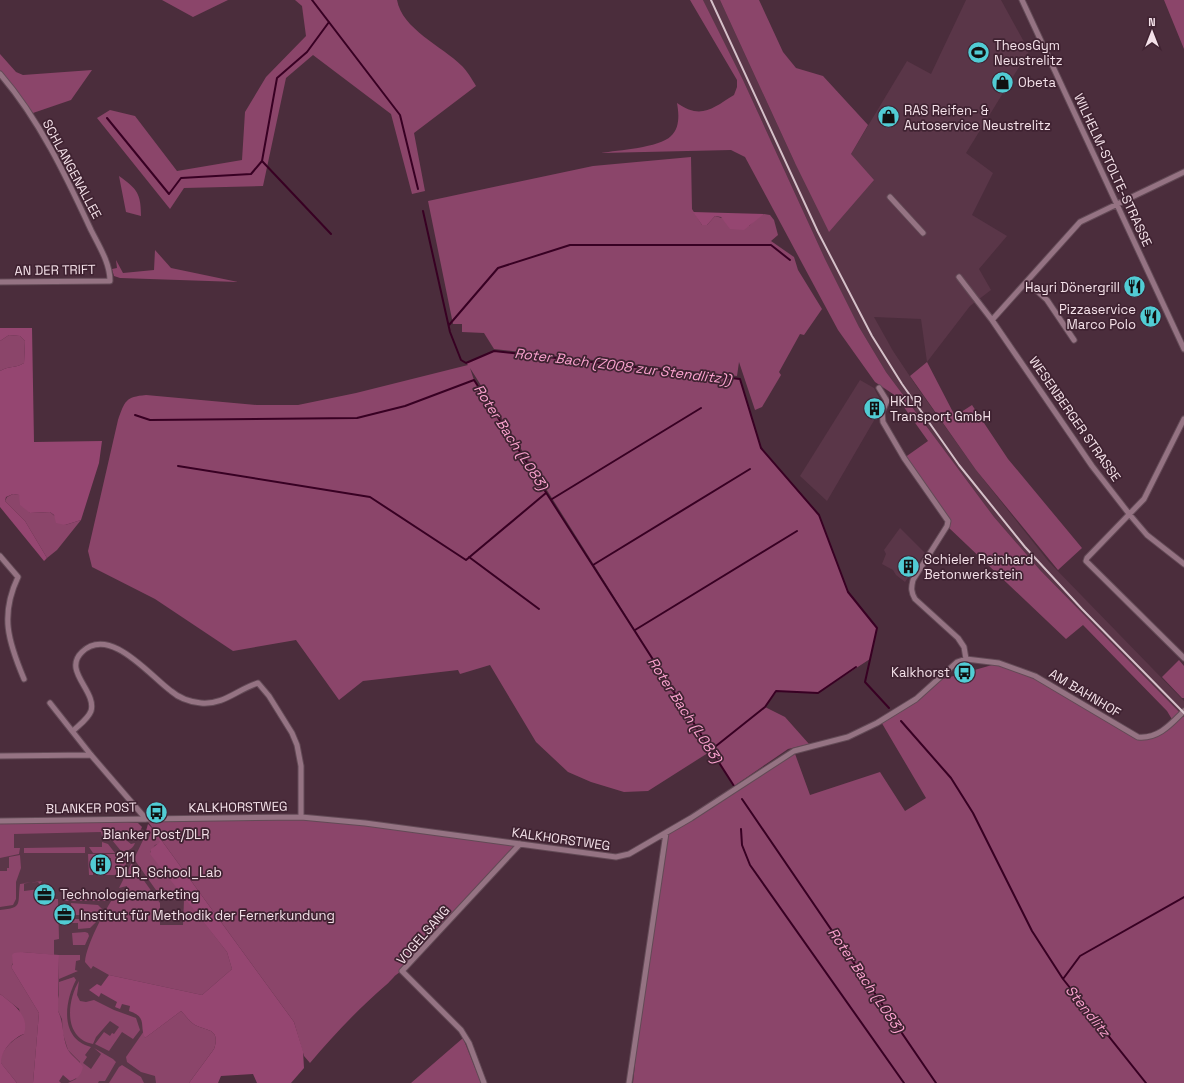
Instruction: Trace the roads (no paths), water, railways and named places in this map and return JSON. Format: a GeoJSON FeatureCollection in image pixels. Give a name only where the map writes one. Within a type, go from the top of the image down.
{"type":"FeatureCollection","features":[{"type":"Feature","properties":{"kind":"street","name":"WILHELM-STOLTE-STRASSE"},"geometry":{"type":"LineString","coordinates":[[1022,0],[1184,350]]}},
{"type":"Feature","properties":{"kind":"street","name":"SCHLANGENALLEE"},"geometry":{"type":"LineString","coordinates":[[0,74],[31,116],[76,196],[109,267],[110,281]]}},
{"type":"Feature","properties":{"kind":"street"},"geometry":{"type":"LineString","coordinates":[[992,320],[1080,222],[1116,203],[1184,172]]}},
{"type":"Feature","properties":{"kind":"street"},"geometry":{"type":"LineString","coordinates":[[890,197],[923,233]]}},
{"type":"Feature","properties":{"kind":"street","name":"WESENBERGER STRASSE"},"geometry":{"type":"LineString","coordinates":[[959,277],[992,320],[1092,466],[1130,515],[1146,535],[1184,564]]}},
{"type":"Feature","properties":{"kind":"street","name":"AN DER TRIFT"},"geometry":{"type":"LineString","coordinates":[[0,282],[110,281]]}},
{"type":"Feature","properties":{"kind":"street"},"geometry":{"type":"LineString","coordinates":[[1027,282],[1047,300],[1074,340]]}},
{"type":"Feature","properties":{"kind":"street"},"geometry":{"type":"LineString","coordinates":[[879,388],[887,401],[882,412],[883,422],[904,458],[948,521],[948,526],[913,580],[911,588],[912,593],[915,599],[958,638],[964,647],[966,658]]}},
{"type":"Feature","properties":{"kind":"street"},"geometry":{"type":"LineString","coordinates":[[1184,420],[1144,499],[1087,558],[1086,561],[1184,658]]}},
{"type":"Feature","properties":{"kind":"street"},"geometry":{"type":"LineString","coordinates":[[0,556],[18,577],[6,602],[4,614],[9,640],[24,679]]}},
{"type":"Feature","properties":{"kind":"street"},"geometry":{"type":"LineString","coordinates":[[72,731],[87,717],[91,711],[89,696],[78,678],[77,668],[78,660],[82,652],[92,646],[103,645],[118,648],[128,654],[171,691],[183,699],[201,703],[220,701],[258,684],[262,686],[273,702],[292,733],[297,745],[301,766],[301,817]]}},
{"type":"Feature","properties":{"kind":"street","name":"AM BAHNHOF"},"geometry":{"type":"LineString","coordinates":[[966,658],[999,663],[1029,674],[1138,737],[1146,738],[1162,732],[1184,711]]}},
{"type":"Feature","properties":{"kind":"street","name":"KALKHORSTWEG"},"geometry":{"type":"LineString","coordinates":[[146,819],[301,817],[365,823],[616,857],[630,854],[666,833],[794,752],[848,737],[876,723],[916,699],[957,662],[966,658]]}},
{"type":"Feature","properties":{"kind":"street","name":"BLANKER POST"},"geometry":{"type":"LineString","coordinates":[[50,703],[91,755],[146,819]]}},
{"type":"Feature","properties":{"kind":"street"},"geometry":{"type":"LineString","coordinates":[[0,756],[91,755]]}},
{"type":"Feature","properties":{"kind":"street","name":"BLANKER POST"},"geometry":{"type":"LineString","coordinates":[[0,821],[146,819]]}},
{"type":"Feature","properties":{"kind":"street"},"geometry":{"type":"LineString","coordinates":[[629,1083],[666,833]]}},
{"type":"Feature","properties":{"kind":"street","name":"VOGELSANG"},"geometry":{"type":"LineString","coordinates":[[484,1083],[469,1043],[461,1030],[402,971],[520,844]]}},
{"type":"Feature","properties":{"kind":"waterway"},"geometry":{"type":"LineString","coordinates":[[312,0],[400,115],[418,189]]}},
{"type":"Feature","properties":{"kind":"waterway"},"geometry":{"type":"LineString","coordinates":[[329,22],[307,52],[277,78],[262,161],[331,234]]}},
{"type":"Feature","properties":{"kind":"waterway"},"geometry":{"type":"LineString","coordinates":[[107,118],[169,194],[181,178],[251,174],[262,161]]}},
{"type":"Feature","properties":{"kind":"waterway","name":"Roter Bach (Z008 zur Stendlitz))"},"geometry":{"type":"LineString","coordinates":[[423,211],[450,332],[461,360],[466,363],[494,351],[740,379],[761,448],[819,515],[848,592],[877,628],[865,682],[889,708]]}},
{"type":"Feature","properties":{"kind":"waterway"},"geometry":{"type":"LineString","coordinates":[[449,325],[498,268],[570,245],[771,245],[790,260]]}},
{"type":"Feature","properties":{"kind":"waterway","name":"Roter Bach (L083)"},"geometry":{"type":"LineString","coordinates":[[135,415],[150,420],[357,418],[405,406],[474,380],[734,786]]}},
{"type":"Feature","properties":{"kind":"waterway"},"geometry":{"type":"LineString","coordinates":[[552,499],[701,408]]}},
{"type":"Feature","properties":{"kind":"waterway"},"geometry":{"type":"LineString","coordinates":[[178,466],[370,497],[466,560],[546,493]]}},
{"type":"Feature","properties":{"kind":"waterway"},"geometry":{"type":"LineString","coordinates":[[593,565],[750,469]]}},
{"type":"Feature","properties":{"kind":"waterway"},"geometry":{"type":"LineString","coordinates":[[635,630],[797,531]]}},
{"type":"Feature","properties":{"kind":"waterway"},"geometry":{"type":"LineString","coordinates":[[469,557],[539,609]]}},
{"type":"Feature","properties":{"kind":"waterway"},"geometry":{"type":"LineString","coordinates":[[711,750],[765,707],[776,691],[818,693],[856,667]]}},
{"type":"Feature","properties":{"kind":"waterway"},"geometry":{"type":"LineString","coordinates":[[901,721],[951,778],[973,813],[1032,931],[1063,979],[1146,1083]]}},
{"type":"Feature","properties":{"kind":"waterway","name":"Roter Bach (L083)"},"geometry":{"type":"LineString","coordinates":[[742,799],[936,1083]]}},
{"type":"Feature","properties":{"kind":"waterway"},"geometry":{"type":"LineString","coordinates":[[741,829],[742,845],[750,865],[904,1083]]}},
{"type":"Feature","properties":{"kind":"waterway","name":"Stendlitz"},"geometry":{"type":"LineString","coordinates":[[1063,979],[1080,956],[1184,897]]}},
{"type":"Feature","properties":{"kind":"railway"},"geometry":{"type":"LineString","coordinates":[[711,0],[818,232],[872,336],[902,384],[959,465],[1025,547],[1082,609],[1184,713]]}},
{"type":"Feature","properties":{"kind":"place","name":"TheosGym Neustrelitz"},"geometry":{"type":"Point","coordinates":[979,52]}},
{"type":"Feature","properties":{"kind":"place","name":"Obeta"},"geometry":{"type":"Point","coordinates":[1002,82]}},
{"type":"Feature","properties":{"kind":"place","name":"RAS Reifen- & Autoservice Neustrelitz"},"geometry":{"type":"Point","coordinates":[889,117]}},
{"type":"Feature","properties":{"kind":"place","name":"Hayri Dönergrill"},"geometry":{"type":"Point","coordinates":[1135,287]}},
{"type":"Feature","properties":{"kind":"place","name":"Pizzaservice Marco Polo"},"geometry":{"type":"Point","coordinates":[1151,316]}},
{"type":"Feature","properties":{"kind":"place","name":"HKLR Transport GmbH"},"geometry":{"type":"Point","coordinates":[874,408]}},
{"type":"Feature","properties":{"kind":"place","name":"Schieler Reinhard Betonwerkstein"},"geometry":{"type":"Point","coordinates":[909,566]}},
{"type":"Feature","properties":{"kind":"place","name":"Kalkhorst"},"geometry":{"type":"Point","coordinates":[965,672]}},
{"type":"Feature","properties":{"kind":"place","name":"Blanker Post/DLR"},"geometry":{"type":"Point","coordinates":[156,812]}},
{"type":"Feature","properties":{"kind":"place","name":"211 DLR_School_Lab"},"geometry":{"type":"Point","coordinates":[101,864]}},
{"type":"Feature","properties":{"kind":"place","name":"Technologiemarketing"},"geometry":{"type":"Point","coordinates":[45,894]}},
{"type":"Feature","properties":{"kind":"place","name":"Institut für Methodik der Fernerkundung"},"geometry":{"type":"Point","coordinates":[65,915]}}]}
